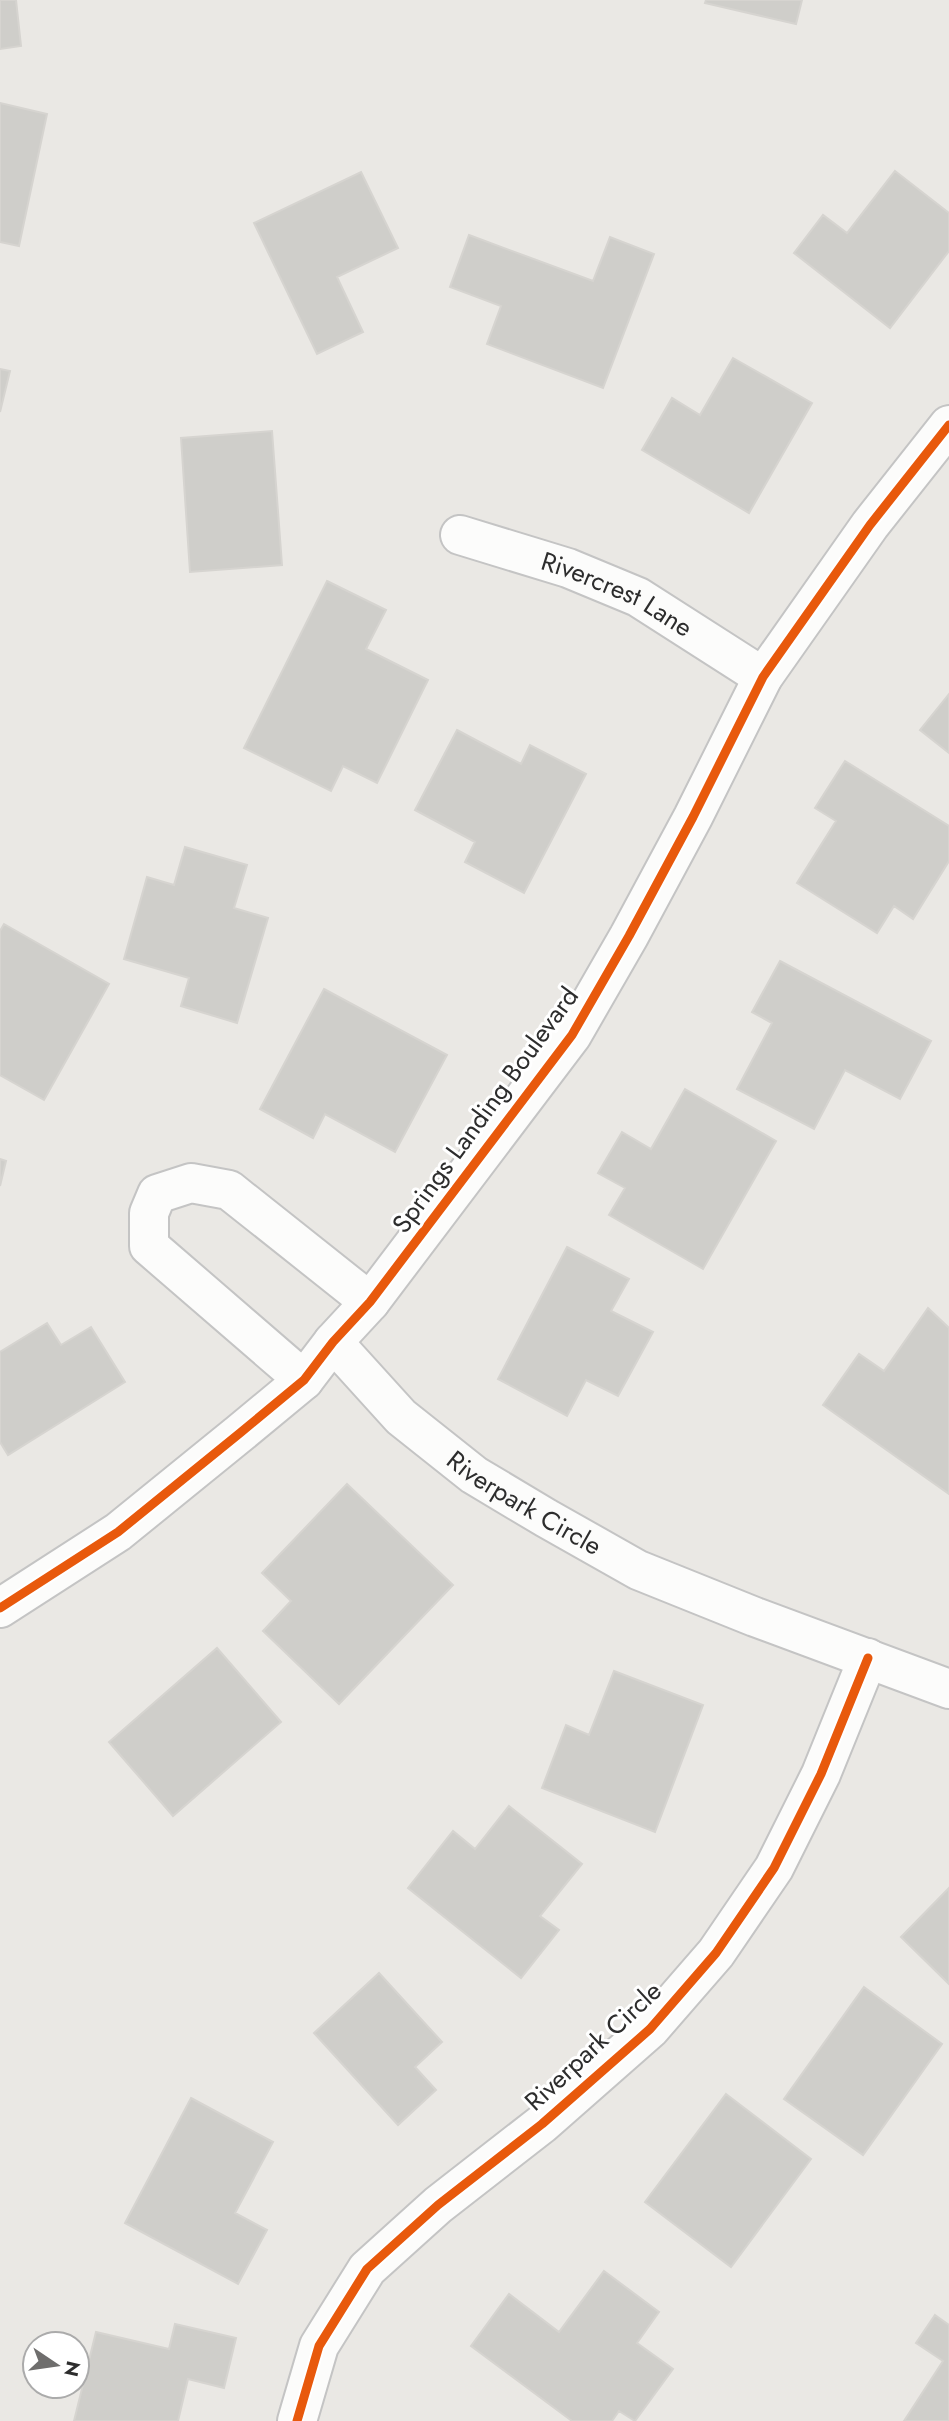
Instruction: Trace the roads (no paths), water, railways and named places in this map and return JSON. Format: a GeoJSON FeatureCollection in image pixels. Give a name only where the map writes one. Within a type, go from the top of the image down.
{"type":"FeatureCollection","features":[{"type":"Feature","properties":{"kind":"street","name":"Springs Landing Boulevard"},"geometry":{"type":"LineString","coordinates":[[0,1608],[118,1532],[304,1380],[333,1342],[370,1302],[572,1035],[693,817],[762,677],[870,525],[949,425]]}},
{"type":"Feature","properties":{"kind":"street","name":"Rivercrest Lane"},"geometry":{"type":"LineString","coordinates":[[460,535],[568,568],[638,597],[762,677]]}},
{"type":"Feature","properties":{"kind":"street"},"geometry":{"type":"LineString","coordinates":[[304,1380],[149,1246],[149,1213],[157,1194],[191,1183],[229,1191],[370,1302]]}},
{"type":"Feature","properties":{"kind":"street","name":"Riverpark Circle"},"geometry":{"type":"LineString","coordinates":[[333,1342],[401,1417],[474,1475],[638,1570],[949,1689]]}},
{"type":"Feature","properties":{"kind":"street","name":"Riverpark Circle"},"geometry":{"type":"LineString","coordinates":[[297,2421],[319,2346],[367,2269],[438,2205],[542,2124],[650,2029],[716,1953],[774,1868],[821,1774],[868,1658]]}}]}
